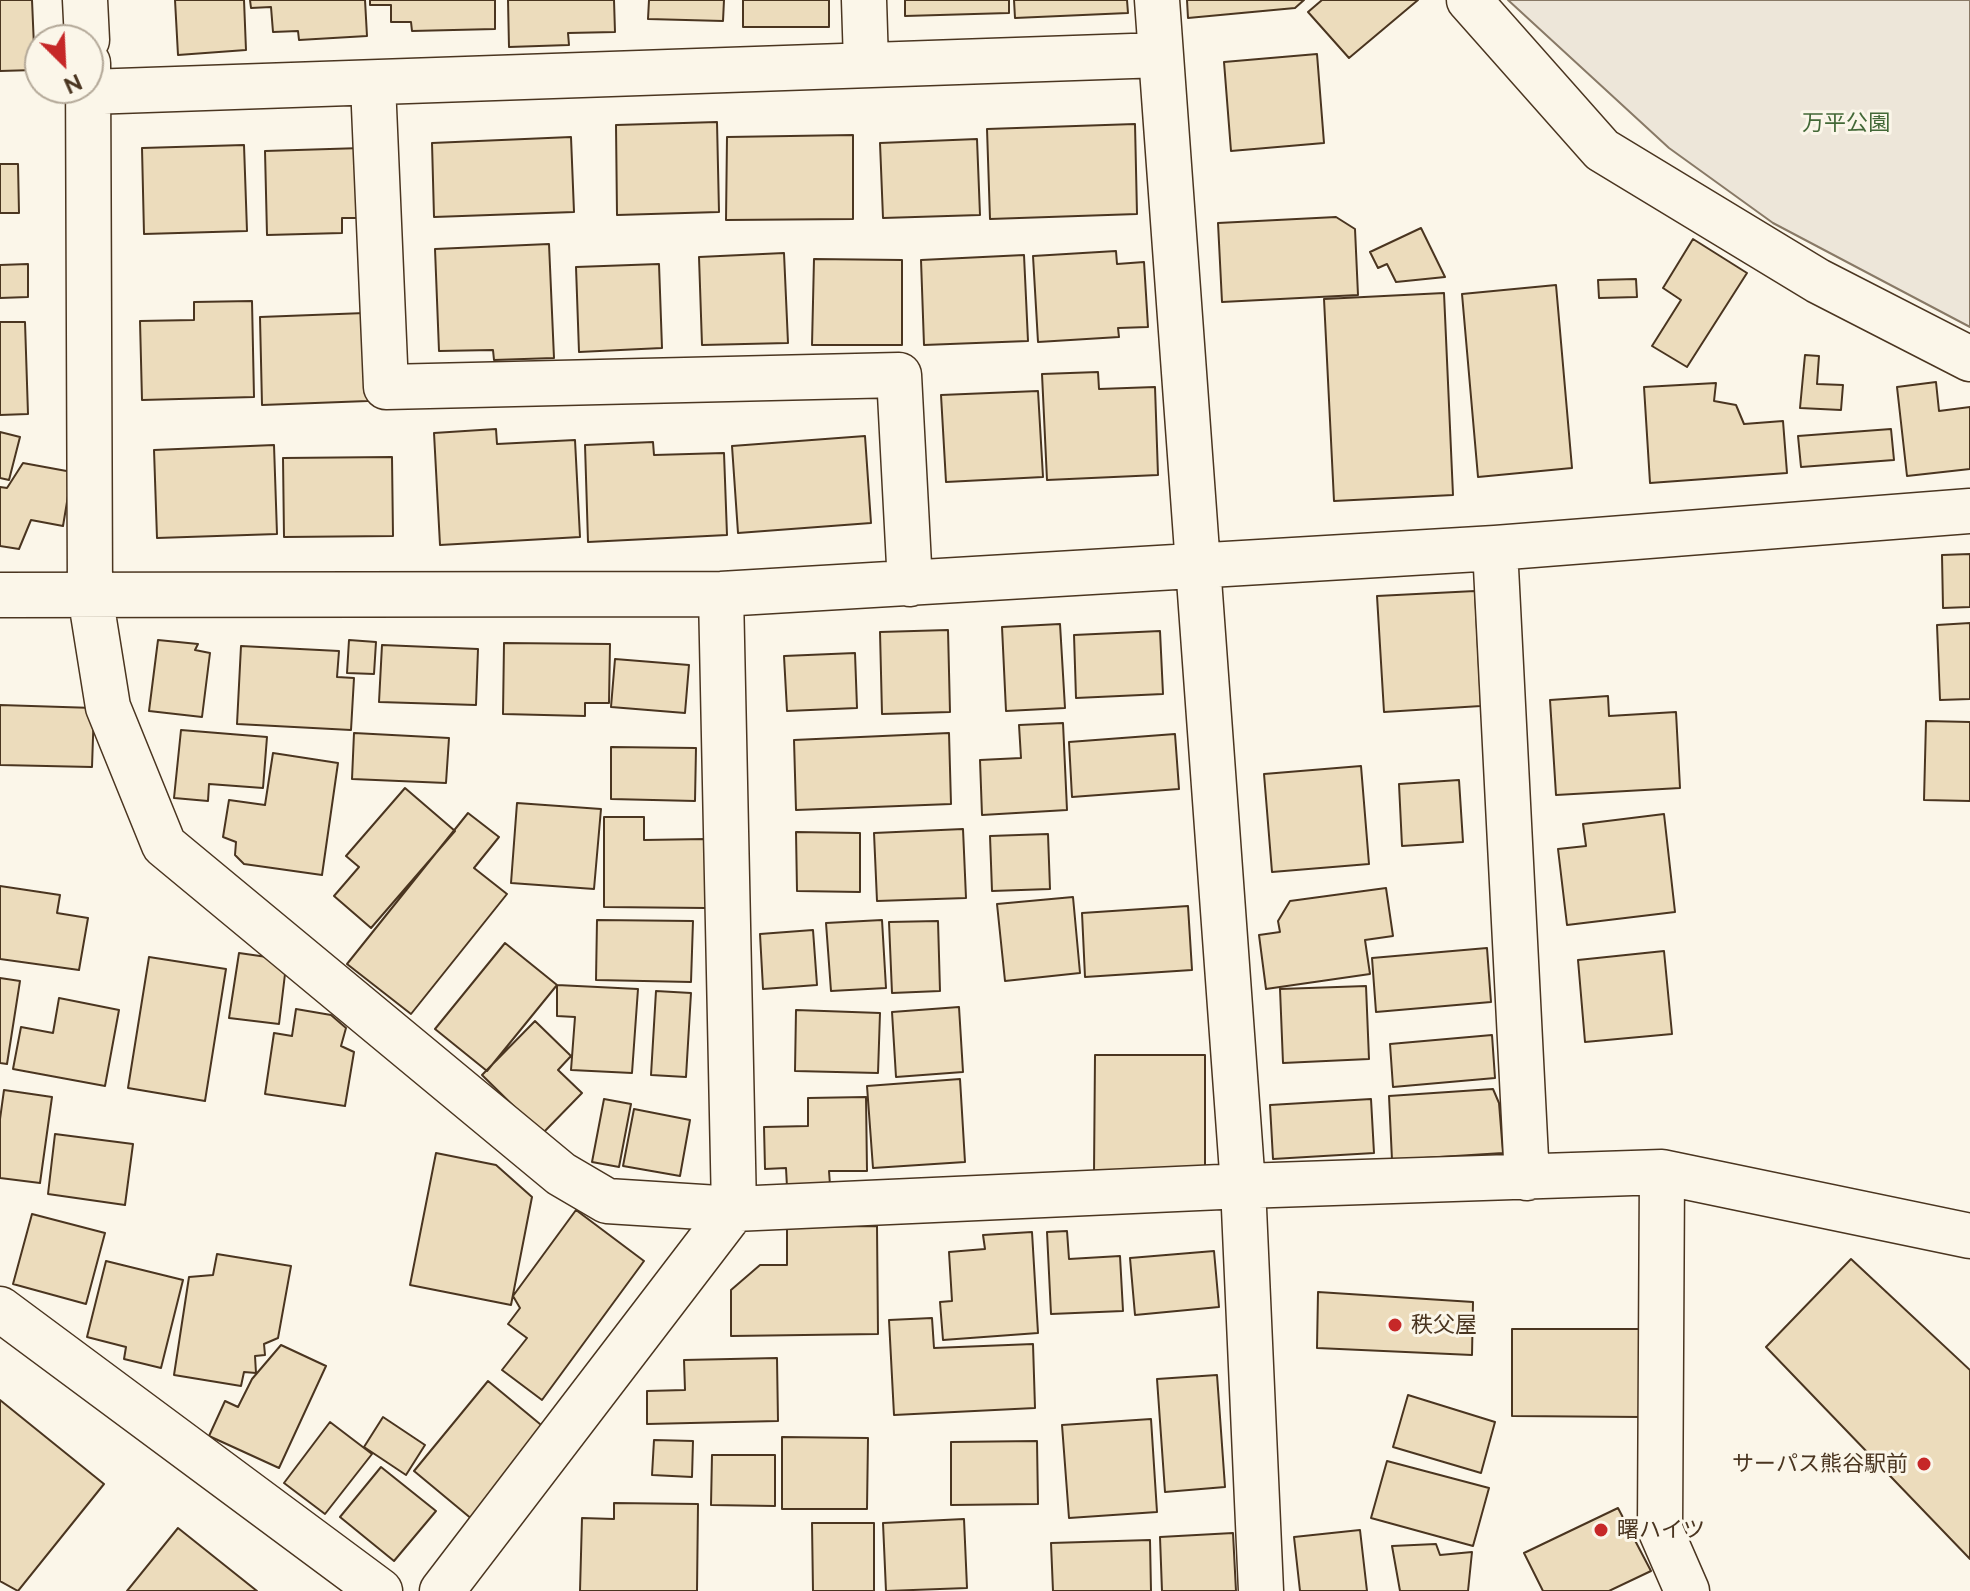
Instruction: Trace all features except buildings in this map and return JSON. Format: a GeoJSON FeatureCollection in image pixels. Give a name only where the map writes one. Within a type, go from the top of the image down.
{"type":"FeatureCollection","features":[{"type":"Feature","properties":{"kind":"street"},"geometry":{"type":"LineString","coordinates":[[85,0],[86,24]]}},
{"type":"Feature","properties":{"kind":"street"},"geometry":{"type":"LineString","coordinates":[[864,0],[866,63]]}},
{"type":"Feature","properties":{"kind":"street"},"geometry":{"type":"LineString","coordinates":[[1157,0],[1243,1186],[1261,1591]]}},
{"type":"Feature","properties":{"kind":"street"},"geometry":{"type":"LineString","coordinates":[[1469,0],[1602,150],[1818,281],[1970,359]]}},
{"type":"Feature","properties":{"kind":"street"},"geometry":{"type":"LineString","coordinates":[[104,77],[373,84],[866,63],[1161,55]]}},
{"type":"Feature","properties":{"kind":"street"},"geometry":{"type":"LineString","coordinates":[[373,84],[386,387],[899,375],[910,584]]}},
{"type":"Feature","properties":{"kind":"street"},"geometry":{"type":"LineString","coordinates":[[89,104],[90,595],[108,707],[164,845],[561,1174],[607,1201],[734,1209],[1243,1186],[1662,1172],[1970,1236]]}},
{"type":"Feature","properties":{"kind":"street"},"geometry":{"type":"LineString","coordinates":[[0,595],[721,594],[1495,548],[1970,511]]}},
{"type":"Feature","properties":{"kind":"street"},"geometry":{"type":"LineString","coordinates":[[1495,548],[1527,1178]]}},
{"type":"Feature","properties":{"kind":"street"},"geometry":{"type":"LineString","coordinates":[[442,1591],[734,1209],[721,594]]}},
{"type":"Feature","properties":{"kind":"street"},"geometry":{"type":"LineString","coordinates":[[1662,1172],[1660,1529],[1687,1591]]}},
{"type":"Feature","properties":{"kind":"street"},"geometry":{"type":"LineString","coordinates":[[0,1309],[380,1591]]}},
{"type":"Feature","properties":{"kind":"green space","name":"万平公園"},"geometry":{"type":"Polygon","coordinates":[[[1508,0],[1970,0],[1970,327],[1773,223],[1669,148],[1508,0]]]}},
{"type":"Feature","properties":{"kind":"place","name":"秩父屋"},"geometry":{"type":"Point","coordinates":[1395,1325]}},
{"type":"Feature","properties":{"kind":"place","name":"サーパス熊谷駅前"},"geometry":{"type":"Point","coordinates":[1924,1464]}},
{"type":"Feature","properties":{"kind":"place","name":"曙ハイツ"},"geometry":{"type":"Point","coordinates":[1601,1530]}}]}
